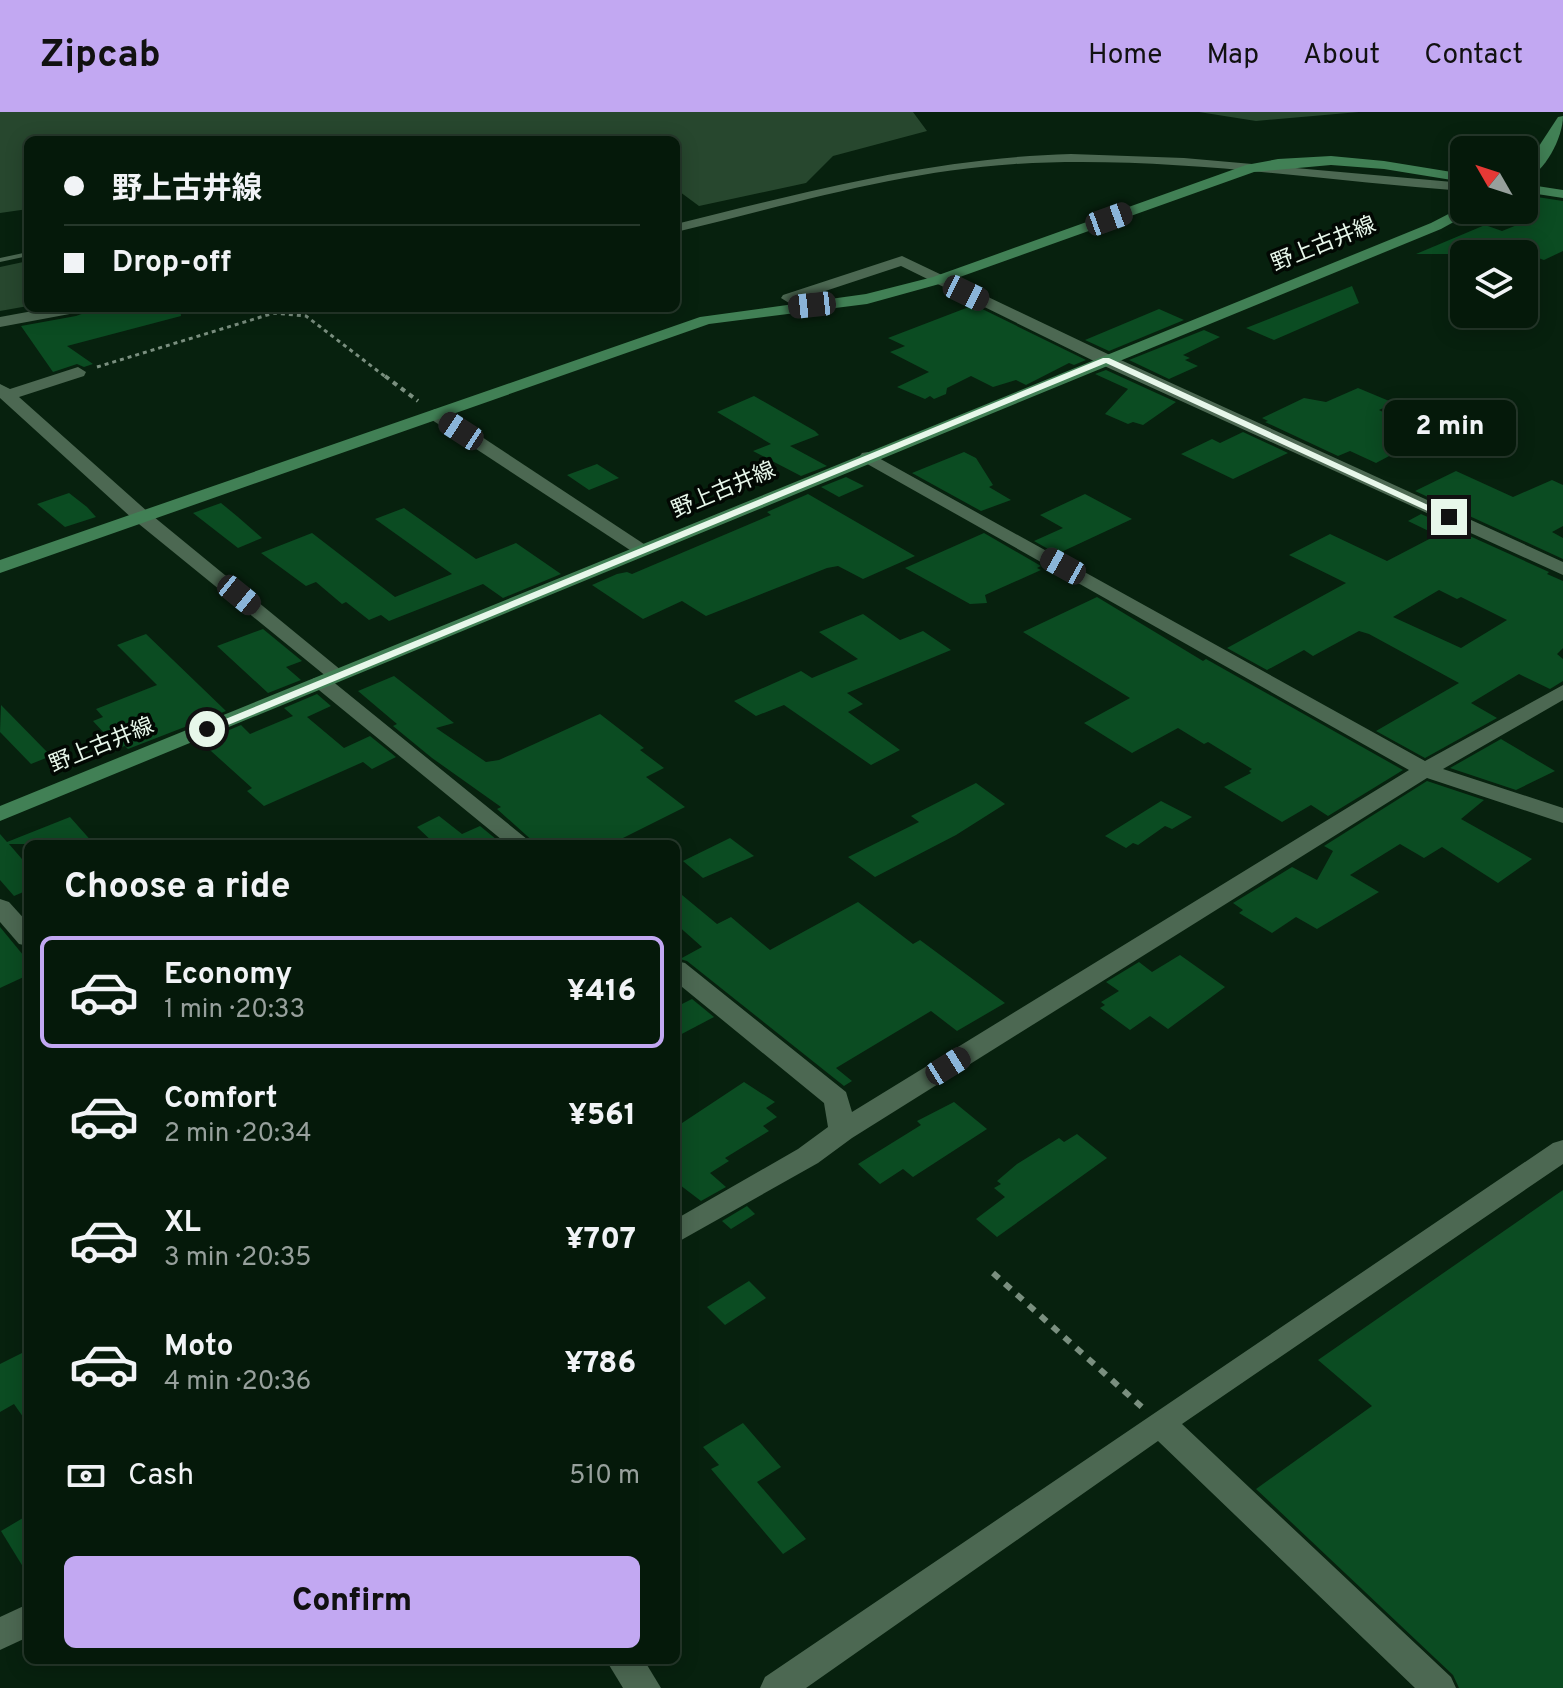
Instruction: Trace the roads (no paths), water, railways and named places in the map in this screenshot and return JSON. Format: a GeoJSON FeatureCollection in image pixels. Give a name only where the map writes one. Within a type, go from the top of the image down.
{"type":"FeatureCollection","features":[{"type":"Feature","properties":{"kind":"main road"},"geometry":{"type":"LineString","coordinates":[[1538,160],[1563,120]]}},
{"type":"Feature","properties":{"kind":"main road"},"geometry":{"type":"LineString","coordinates":[[0,567],[706,320],[867,299],[938,280],[1251,168],[1285,160],[1329,160],[1368,162],[1450,176]]}},
{"type":"Feature","properties":{"kind":"main road"},"geometry":{"type":"LineString","coordinates":[[1538,190],[1563,194]]}},
{"type":"Feature","properties":{"kind":"main road","name":"野上古井線"},"geometry":{"type":"LineString","coordinates":[[0,814],[1450,218]]}},
{"type":"Feature","properties":{"kind":"street"},"geometry":{"type":"LineString","coordinates":[[680,227],[886,178],[985,163],[1069,159],[1251,168],[1450,186]]}},
{"type":"Feature","properties":{"kind":"street"},"geometry":{"type":"LineString","coordinates":[[789,298],[902,261],[1106,360],[1563,569]]}},
{"type":"Feature","properties":{"kind":"street"},"geometry":{"type":"LineString","coordinates":[[0,322],[54,312]]}},
{"type":"Feature","properties":{"kind":"street"},"geometry":{"type":"LineString","coordinates":[[78,372],[5,399],[516,840]]}},
{"type":"Feature","properties":{"kind":"street"},"geometry":{"type":"LineString","coordinates":[[435,414],[643,550]]}},
{"type":"Feature","properties":{"kind":"street"},"geometry":{"type":"LineString","coordinates":[[868,457],[1425,770],[1563,816]]}},
{"type":"Feature","properties":{"kind":"street"},"geometry":{"type":"LineString","coordinates":[[680,1230],[808,1156],[842,1131],[1425,770],[1563,691]]}},
{"type":"Feature","properties":{"kind":"street"},"geometry":{"type":"LineString","coordinates":[[0,907],[24,934]]}},
{"type":"Feature","properties":{"kind":"street"},"geometry":{"type":"LineString","coordinates":[[680,972],[837,1099],[842,1131]]}},
{"type":"Feature","properties":{"kind":"street"},"geometry":{"type":"LineString","coordinates":[[777,1688],[1563,1150]]}},
{"type":"Feature","properties":{"kind":"street"},"geometry":{"type":"LineString","coordinates":[[1160,1423],[1439,1688]]}},
{"type":"Feature","properties":{"kind":"street"},"geometry":{"type":"LineString","coordinates":[[0,1635],[24,1621]]}},
{"type":"Feature","properties":{"kind":"street"},"geometry":{"type":"LineString","coordinates":[[626,1664],[644,1688]]}},
{"type":"Feature","properties":{"kind":"lane"},"geometry":{"type":"LineString","coordinates":[[0,260],[24,255]]}}]}
